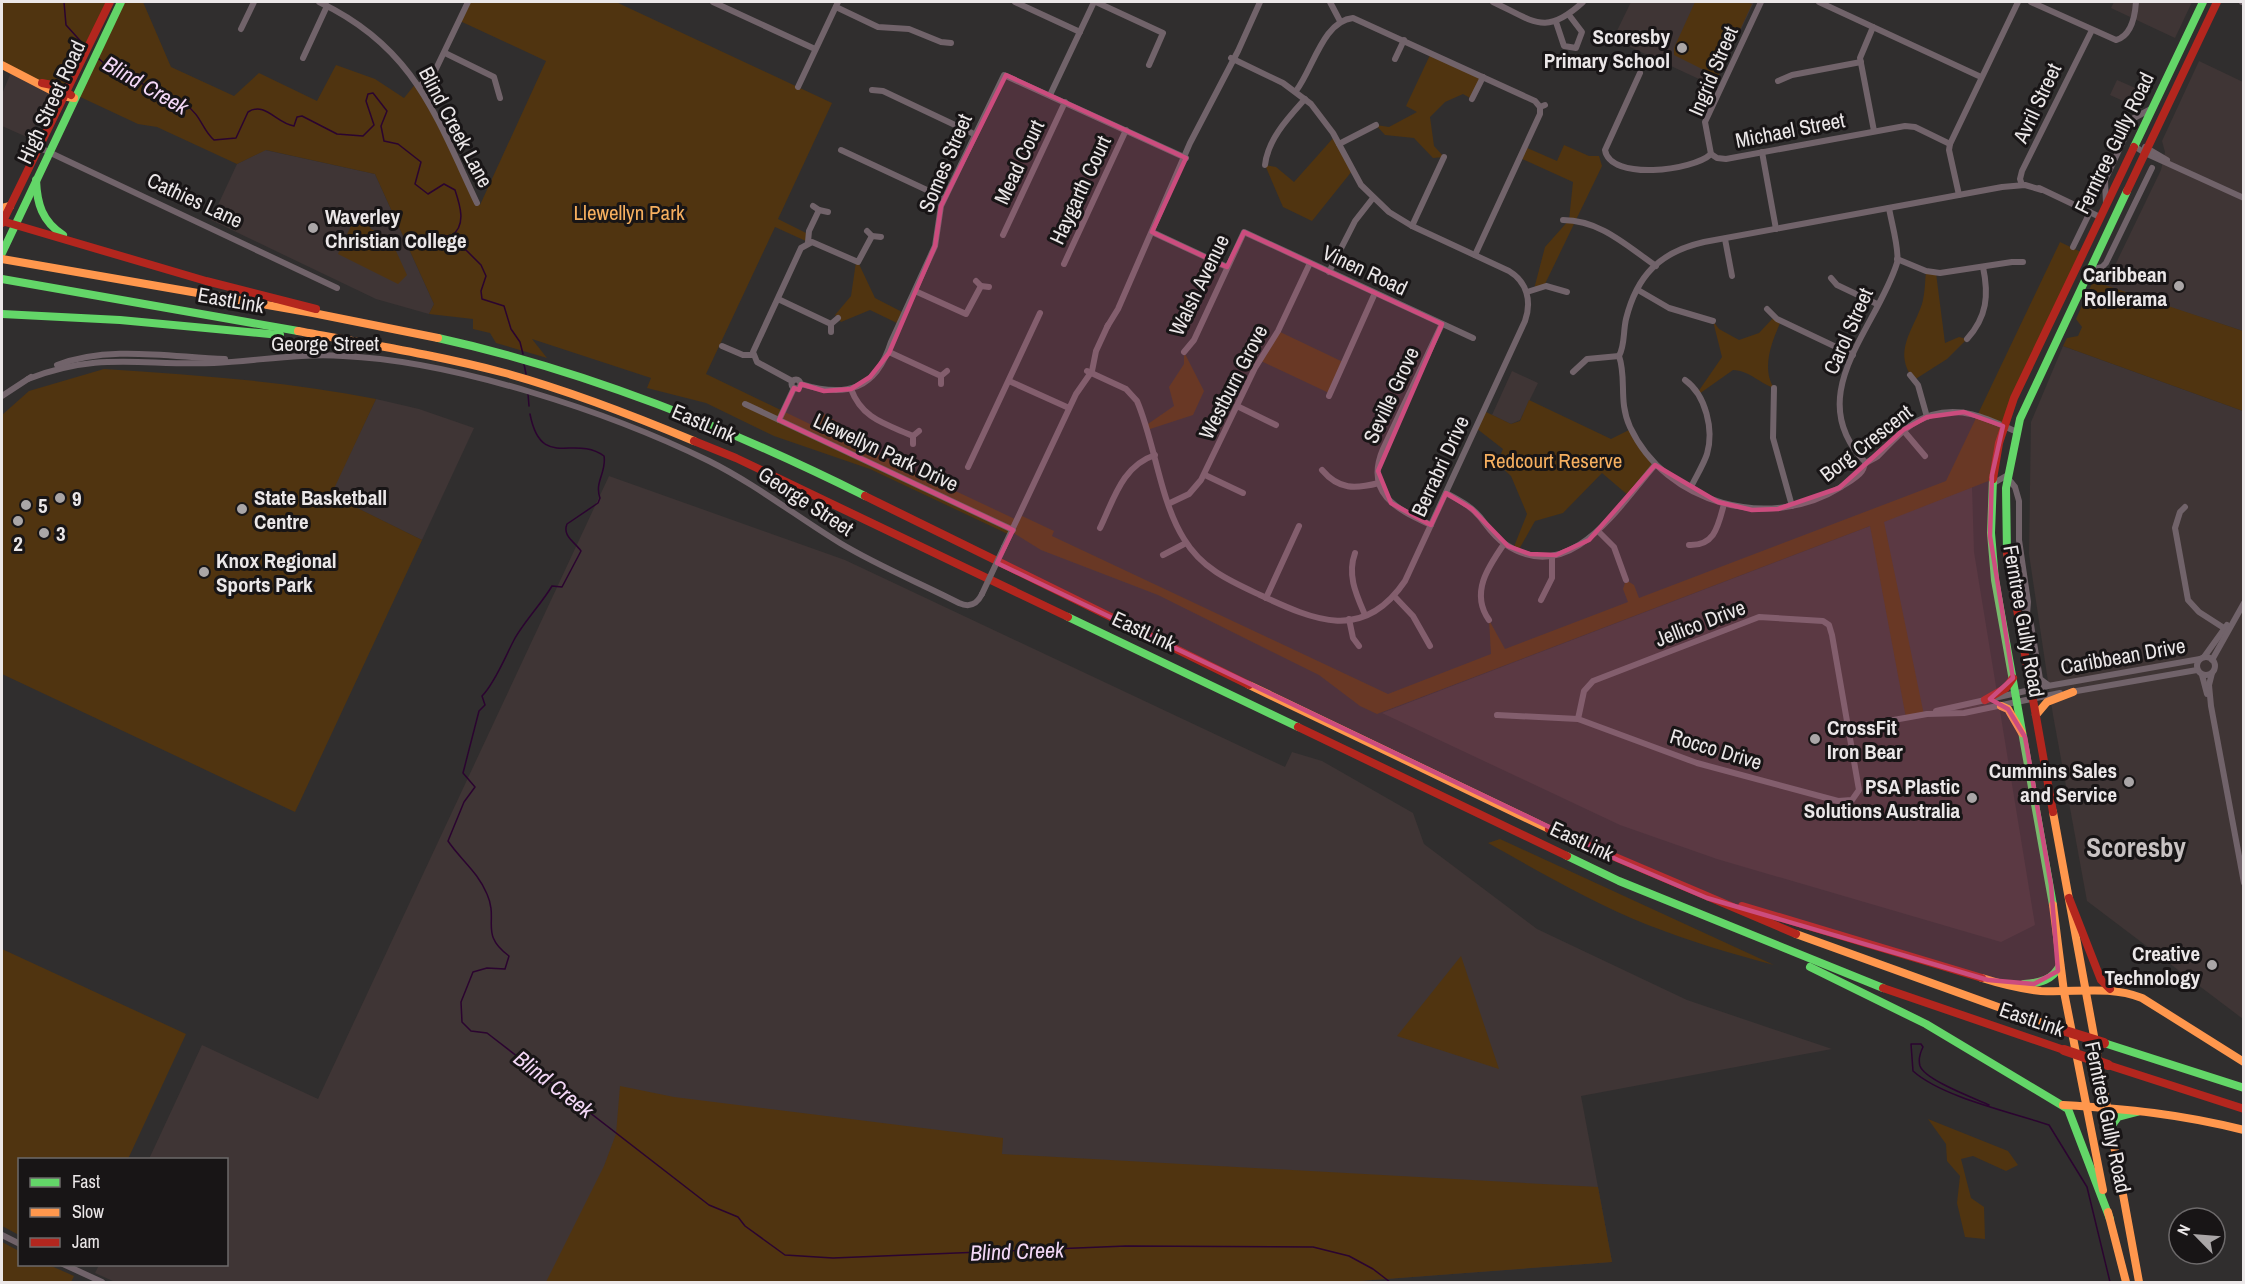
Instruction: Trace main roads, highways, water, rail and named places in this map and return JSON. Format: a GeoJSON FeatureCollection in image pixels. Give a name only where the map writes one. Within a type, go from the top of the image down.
{"type":"FeatureCollection","features":[{"type":"Feature","properties":{"kind":"main road","name":"High Street Road"},"geometry":{"type":"LineString","coordinates":[[93,47],[110,2]]}},
{"type":"Feature","properties":{"kind":"main road","name":"High Street Road"},"geometry":{"type":"LineString","coordinates":[[2,253],[74,98],[87,59],[121,2]]}},
{"type":"Feature","properties":{"kind":"main road"},"geometry":{"type":"LineString","coordinates":[[2187,36],[2195,2]]}},
{"type":"Feature","properties":{"kind":"main road","name":"Ferntree Gully Road"},"geometry":{"type":"LineString","coordinates":[[2126,1282],[2085,1106],[2064,992],[2048,866],[1992,558],[1990,484],[2003,426],[2022,380],[2095,215],[2106,204],[2203,2]]}},
{"type":"Feature","properties":{"kind":"main road","name":"Ferntree Gully Road"},"geometry":{"type":"LineString","coordinates":[[2139,1282],[2011,582],[2004,520],[2006,476],[2015,431],[2029,396],[2217,2]]}},
{"type":"Feature","properties":{"kind":"main road","name":"High Street Road"},"geometry":{"type":"LineString","coordinates":[[2,222],[6,207],[63,93],[87,59]]}},
{"type":"Feature","properties":{"kind":"main road"},"geometry":{"type":"LineString","coordinates":[[2,65],[74,98]]}},
{"type":"Feature","properties":{"kind":"main road"},"geometry":{"type":"LineString","coordinates":[[36,180],[37,205],[43,218],[57,231],[80,243]]}},
{"type":"Feature","properties":{"kind":"main road"},"geometry":{"type":"LineString","coordinates":[[2,222],[206,281],[386,328]]}},
{"type":"Feature","properties":{"kind":"main road","name":"EastLink"},"geometry":{"type":"LineString","coordinates":[[2,260],[386,328],[542,364],[618,389],[736,437],[1477,795],[1707,898],[1862,960],[2059,1029],[2244,1088]]}},
{"type":"Feature","properties":{"kind":"main road","name":"EastLink"},"geometry":{"type":"LineString","coordinates":[[4,279],[346,340],[504,373],[652,421],[736,458],[1619,880],[1855,978],[2244,1109]]}},
{"type":"Feature","properties":{"kind":"main road"},"geometry":{"type":"LineString","coordinates":[[2,316],[120,320],[346,340]]}},
{"type":"Feature","properties":{"kind":"main road"},"geometry":{"type":"LineString","coordinates":[[1985,700],[2006,688],[2013,678]]}},
{"type":"Feature","properties":{"kind":"main road"},"geometry":{"type":"LineString","coordinates":[[2036,715],[2047,702],[2073,692]]}},
{"type":"Feature","properties":{"kind":"main road"},"geometry":{"type":"LineString","coordinates":[[2001,706],[2008,710],[2025,737]]}},
{"type":"Feature","properties":{"kind":"main road"},"geometry":{"type":"LineString","coordinates":[[1619,880],[1908,1014],[2062,1104],[2072,1113],[2110,1219]]}},
{"type":"Feature","properties":{"kind":"main road"},"geometry":{"type":"LineString","coordinates":[[1707,898],[2003,983],[2064,992],[2110,989],[2142,998],[2244,1062]]}},
{"type":"Feature","properties":{"kind":"main road"},"geometry":{"type":"LineString","coordinates":[[2069,898],[2101,980],[2110,989]]}},
{"type":"Feature","properties":{"kind":"main road"},"geometry":{"type":"LineString","coordinates":[[2003,983],[2041,982],[2054,976],[2060,965]]}},
{"type":"Feature","properties":{"kind":"main road"},"geometry":{"type":"LineString","coordinates":[[2062,1104],[2170,1114],[2244,1130]]}},
{"type":"Feature","properties":{"kind":"main road"},"geometry":{"type":"LineString","coordinates":[[2110,1128],[2114,1120],[2128,1114],[2170,1114]]}},
{"type":"Feature","properties":{"kind":"waterway","name":"Blind Creek"},"geometry":{"type":"LineString","coordinates":[[64,2],[66,25],[85,46]]}},
{"type":"Feature","properties":{"kind":"waterway","name":"Blind Creek"},"geometry":{"type":"LineString","coordinates":[[98,58],[107,66],[129,78],[185,104],[195,113],[214,140],[236,138],[248,112],[254,109],[266,111],[294,126],[297,117],[302,116],[337,134],[363,136],[374,125],[366,101],[368,94],[373,93],[387,111],[381,126],[384,141],[398,144],[421,162],[415,184],[428,194],[444,184],[455,190],[461,221],[456,232],[451,236],[442,236],[438,242],[444,249],[466,250],[481,265],[486,276],[481,291],[482,299],[504,306],[511,329],[520,342],[523,354]]}},
{"type":"Feature","properties":{"kind":"waterway","name":"Blind Creek"},"geometry":{"type":"LineString","coordinates":[[524,364],[526,374]]}},
{"type":"Feature","properties":{"kind":"waterway","name":"Blind Creek"},"geometry":{"type":"LineString","coordinates":[[528,394],[529,406]]}},
{"type":"Feature","properties":{"kind":"waterway","name":"Blind Creek"},"geometry":{"type":"LineString","coordinates":[[530,414],[535,431],[542,442],[550,447],[593,450],[604,456],[604,467],[598,503],[567,524],[566,532],[581,551],[562,587],[552,586],[522,627],[496,677],[482,696],[485,705],[479,711],[463,773],[475,787],[464,802],[448,841],[483,886],[490,904],[492,934],[500,948],[509,956],[505,969],[487,968],[473,972],[461,1002],[462,1022],[471,1031],[487,1033],[709,1205],[738,1217],[745,1226],[785,1255],[833,1258],[1126,1246],[1313,1247],[1349,1256],[1373,1269],[1390,1282]]}},
{"type":"Feature","properties":{"kind":"waterway"},"geometry":{"type":"LineString","coordinates":[[1989,1105],[1931,1077],[1920,1066],[1923,1047],[1921,1044],[1911,1044],[1913,1071],[1941,1089],[1996,1109],[2049,1125],[2087,1187],[2110,1282]]}},
{"type":"Feature","properties":{"kind":"place","name":"Scoresby Primary School"},"geometry":{"type":"Point","coordinates":[1682,48]}},
{"type":"Feature","properties":{"kind":"place","name":"Waverley Christian College"},"geometry":{"type":"Point","coordinates":[313,228]}},
{"type":"Feature","properties":{"kind":"place","name":"Caribbean Rollerama"},"geometry":{"type":"Point","coordinates":[2179,286]}},
{"type":"Feature","properties":{"kind":"place","name":"9"},"geometry":{"type":"Point","coordinates":[60,498]}},
{"type":"Feature","properties":{"kind":"place","name":"5"},"geometry":{"type":"Point","coordinates":[26,505]}},
{"type":"Feature","properties":{"kind":"place","name":"State Basketball Centre"},"geometry":{"type":"Point","coordinates":[242,509]}},
{"type":"Feature","properties":{"kind":"place","name":"2"},"geometry":{"type":"Point","coordinates":[18,521]}},
{"type":"Feature","properties":{"kind":"place","name":"3"},"geometry":{"type":"Point","coordinates":[44,533]}},
{"type":"Feature","properties":{"kind":"place","name":"Knox Regional Sports Park"},"geometry":{"type":"Point","coordinates":[204,572]}},
{"type":"Feature","properties":{"kind":"place","name":"CrossFit Iron Bear"},"geometry":{"type":"Point","coordinates":[1815,739]}},
{"type":"Feature","properties":{"kind":"place","name":"Cummins Sales and Service"},"geometry":{"type":"Point","coordinates":[2129,782]}},
{"type":"Feature","properties":{"kind":"place","name":"PSA Plastic Solutions Australia"},"geometry":{"type":"Point","coordinates":[1972,798]}},
{"type":"Feature","properties":{"kind":"place","name":"Creative Technology"},"geometry":{"type":"Point","coordinates":[2212,965]}},
{"type":"Feature","properties":{"kind":"district","name":"Scoresby"},"geometry":{"type":"Point","coordinates":[2136,847]}},
{"type":"Feature","properties":{"kind":"park label","name":"Llewellyn Park"},"geometry":{"type":"Point","coordinates":[629,212]}},
{"type":"Feature","properties":{"kind":"park label","name":"Redcourt Reserve"},"geometry":{"type":"Point","coordinates":[1553,460]}}]}
